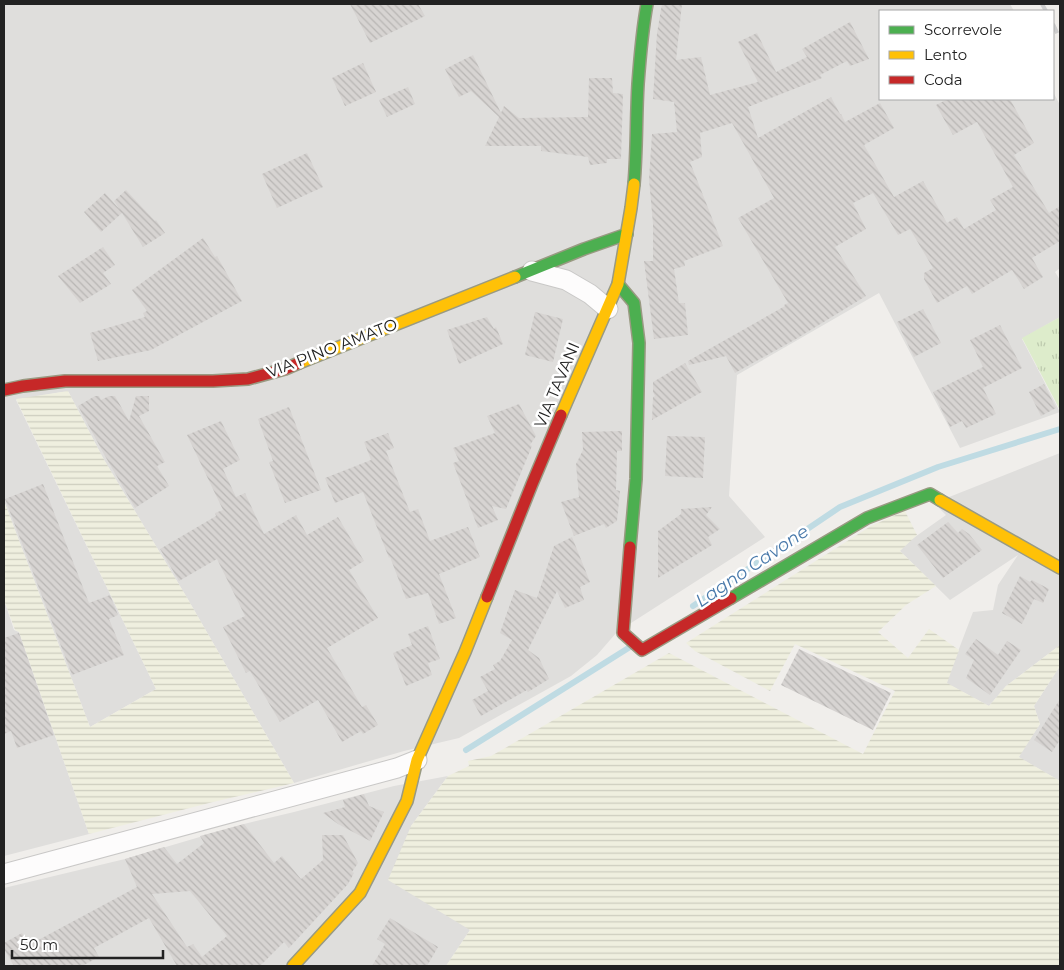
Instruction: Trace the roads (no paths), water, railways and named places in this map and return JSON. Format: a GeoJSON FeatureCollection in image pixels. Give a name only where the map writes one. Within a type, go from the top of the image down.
{"type":"FeatureCollection","features":[{"type":"Feature","properties":{"kind":"street","name":"VIA TAVANI"},"geometry":{"type":"LineString","coordinates":[[293,966],[360,893],[407,801],[417,760],[465,652],[532,484],[618,284],[627,234],[636,163],[638,85],[642,31],[647,4]]}},
{"type":"Feature","properties":{"kind":"street","name":"VIA PINO AMATO"},"geometry":{"type":"LineString","coordinates":[[4,390],[64,381],[213,381],[248,379],[285,369],[584,249],[627,234]]}},
{"type":"Feature","properties":{"kind":"street"},"geometry":{"type":"LineString","coordinates":[[532,270],[566,280],[590,294],[608,309]]}},
{"type":"Feature","properties":{"kind":"street"},"geometry":{"type":"LineString","coordinates":[[618,284],[634,303],[638,343],[636,479],[623,632],[642,650],[867,518],[930,494],[1060,568]]}},
{"type":"Feature","properties":{"kind":"street"},"geometry":{"type":"LineString","coordinates":[[4,874],[397,768],[417,760]]}},
{"type":"Feature","properties":{"kind":"waterway","name":"Lagno Cavone"},"geometry":{"type":"LineString","coordinates":[[693,606],[840,507],[938,467],[1060,429]]}},
{"type":"Feature","properties":{"kind":"waterway","name":"Lagno Cavone"},"geometry":{"type":"LineString","coordinates":[[466,750],[630,647]]}},
{"type":"Feature","properties":{"kind":"railway"},"geometry":{"type":"LineString","coordinates":[[1042,4],[1045,10]]}},
{"type":"Feature","properties":{"kind":"railway"},"geometry":{"type":"LineString","coordinates":[[1054,26],[1060,39]]}}]}
